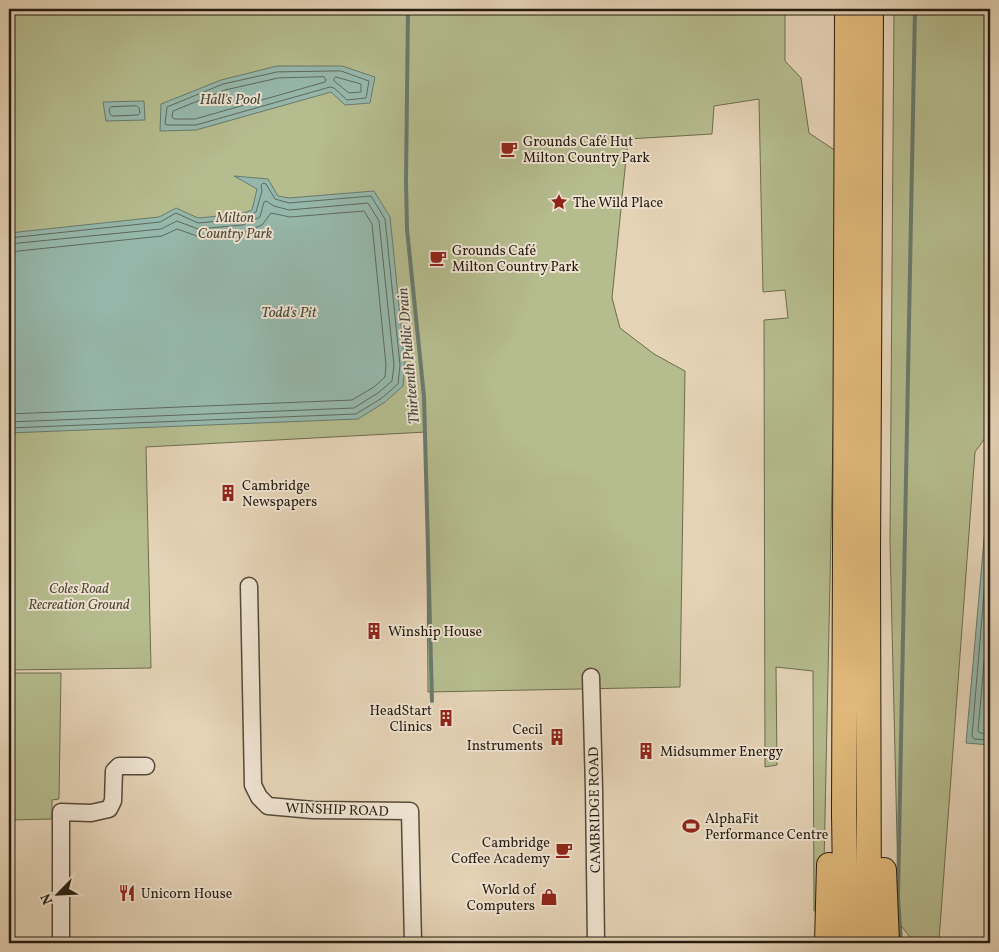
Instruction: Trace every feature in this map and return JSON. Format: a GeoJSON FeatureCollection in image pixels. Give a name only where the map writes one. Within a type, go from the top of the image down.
{"type":"FeatureCollection","features":[{"type":"Feature","properties":{"kind":"highway"},"geometry":{"type":"LineString","coordinates":[[846,943],[844,814],[846,692],[847,9]]}},
{"type":"Feature","properties":{"kind":"highway"},"geometry":{"type":"LineString","coordinates":[[869,943],[868,556],[871,9]]}},
{"type":"Feature","properties":{"kind":"highway"},"geometry":{"type":"LineString","coordinates":[[827,943],[835,730],[846,692]]}},
{"type":"Feature","properties":{"kind":"highway"},"geometry":{"type":"LineString","coordinates":[[869,765],[881,812],[887,943]]}},
{"type":"Feature","properties":{"kind":"street","name":"WINSHIP ROAD"},"geometry":{"type":"LineString","coordinates":[[249,586],[252,785],[259,797],[268,806],[313,810],[410,811],[413,943]]}},
{"type":"Feature","properties":{"kind":"street","name":"CAMBRIDGE ROAD"},"geometry":{"type":"LineString","coordinates":[[591,677],[596,943]]}},
{"type":"Feature","properties":{"kind":"street"},"geometry":{"type":"LineString","coordinates":[[62,943],[61,812],[91,813],[109,809],[114,800],[114,771],[119,766],[146,766]]}},
{"type":"Feature","properties":{"kind":"green space","name":"Milton Country Park"},"geometry":{"type":"Polygon","coordinates":[[[9,9],[785,9],[785,61],[801,78],[809,133],[839,153],[823,912],[814,911],[813,671],[776,667],[777,765],[765,767],[764,320],[788,318],[785,290],[763,292],[759,99],[714,106],[712,134],[628,139],[612,298],[620,328],[654,354],[685,371],[680,687],[428,692],[426,432],[146,447],[151,668],[9,670],[9,9]]]}},
{"type":"Feature","properties":{"kind":"green space"},"geometry":{"type":"Polygon","coordinates":[[[894,9],[990,9],[990,435],[985,438],[975,452],[939,940],[910,937],[899,923],[890,542],[894,9]]]}},
{"type":"Feature","properties":{"kind":"green space"},"geometry":{"type":"Polygon","coordinates":[[[9,673],[61,673],[59,799],[52,800],[52,819],[9,820],[9,673]]]}},
{"type":"Feature","properties":{"kind":"water","name":"Hall's Pool"},"geometry":{"type":"Polygon","coordinates":[[[277,66],[342,66],[375,77],[370,103],[345,105],[331,92],[196,130],[160,131],[161,104],[221,80],[277,66]]]}},
{"type":"Feature","properties":{"kind":"water"},"geometry":{"type":"Polygon","coordinates":[[[144,101],[145,120],[106,121],[103,102],[144,101]]]}},
{"type":"Feature","properties":{"kind":"water","name":"Todd's Pit"},"geometry":{"type":"Polygon","coordinates":[[[234,176],[268,179],[278,196],[289,198],[374,191],[390,217],[405,364],[403,386],[385,402],[358,419],[9,433],[9,233],[159,217],[176,208],[198,218],[241,214],[252,210],[257,189],[234,176]]]}},
{"type":"Feature","properties":{"kind":"water"},"geometry":{"type":"Polygon","coordinates":[[[990,483],[990,745],[966,743],[990,483]]]}},
{"type":"Feature","properties":{"kind":"waterway","name":"Thirteenth Public Drain"},"geometry":{"type":"LineString","coordinates":[[408,9],[407,229],[424,397],[432,701]]}},
{"type":"Feature","properties":{"kind":"waterway"},"geometry":{"type":"LineString","coordinates":[[901,943],[898,898],[915,9]]}},
{"type":"Feature","properties":{"kind":"place","name":"Grounds Café Hut Milton Country Park"},"geometry":{"type":"Point","coordinates":[509,149]}},
{"type":"Feature","properties":{"kind":"place","name":"The Wild Place"},"geometry":{"type":"Point","coordinates":[559,202]}},
{"type":"Feature","properties":{"kind":"place","name":"Grounds Café Milton Country Park"},"geometry":{"type":"Point","coordinates":[438,258]}},
{"type":"Feature","properties":{"kind":"place","name":"Cambridge Newspapers"},"geometry":{"type":"Point","coordinates":[228,493]}},
{"type":"Feature","properties":{"kind":"place","name":"Winship House"},"geometry":{"type":"Point","coordinates":[374,631]}},
{"type":"Feature","properties":{"kind":"place","name":"HeadStart Clinics"},"geometry":{"type":"Point","coordinates":[446,718]}},
{"type":"Feature","properties":{"kind":"place","name":"Cecil Instruments"},"geometry":{"type":"Point","coordinates":[557,737]}},
{"type":"Feature","properties":{"kind":"place","name":"Midsummer Energy"},"geometry":{"type":"Point","coordinates":[646,751]}},
{"type":"Feature","properties":{"kind":"place","name":"AlphaFit Performance Centre"},"geometry":{"type":"Point","coordinates":[691,826]}},
{"type":"Feature","properties":{"kind":"place","name":"Cambridge Coffee Academy"},"geometry":{"type":"Point","coordinates":[564,850]}},
{"type":"Feature","properties":{"kind":"place","name":"Unicorn House"},"geometry":{"type":"Point","coordinates":[127,893]}},
{"type":"Feature","properties":{"kind":"place","name":"World of Computers"},"geometry":{"type":"Point","coordinates":[549,897]}},
{"type":"Feature","properties":{"kind":"park label","name":"Coles Road Recreation Ground"},"geometry":{"type":"Point","coordinates":[79,596]}}]}
